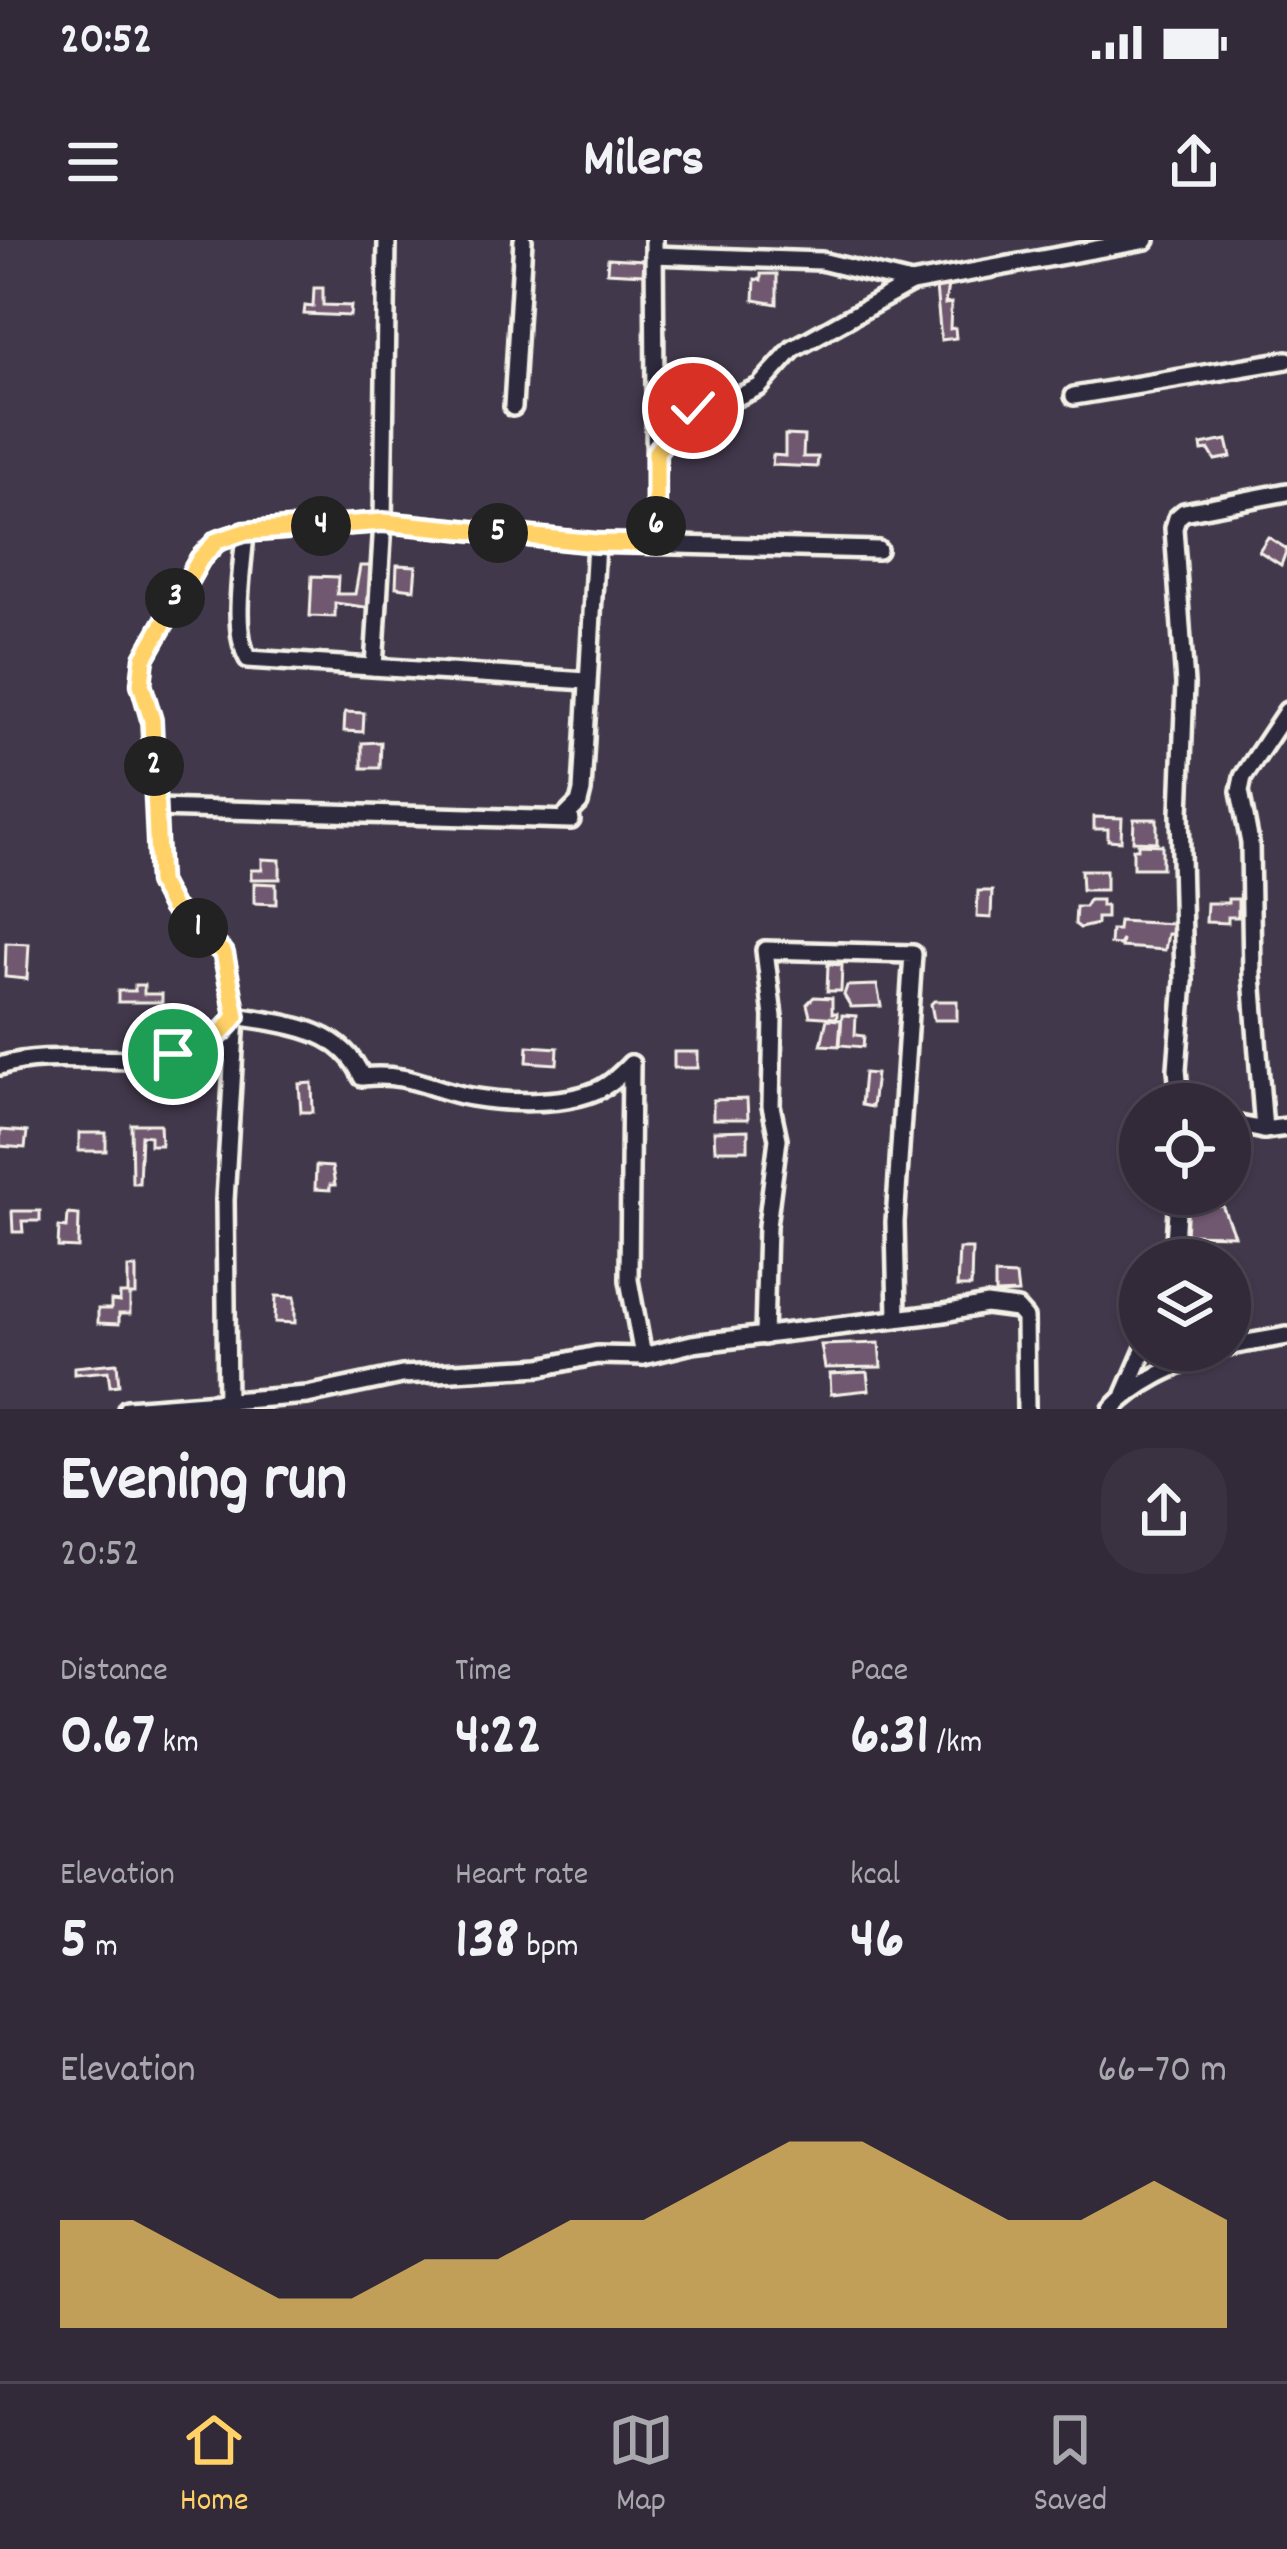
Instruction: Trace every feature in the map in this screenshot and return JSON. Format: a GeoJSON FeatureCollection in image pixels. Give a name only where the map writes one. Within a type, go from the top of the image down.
{"type":"FeatureCollection","features":[{"type":"Feature","properties":{"kind":"street"},"geometry":{"type":"LineString","coordinates":[[374,667],[383,522],[387,240]]}},
{"type":"Feature","properties":{"kind":"street"},"geometry":{"type":"LineString","coordinates":[[513,407],[524,240]]}},
{"type":"Feature","properties":{"kind":"street"},"geometry":{"type":"LineString","coordinates":[[656,452],[693,408],[704,401],[737,398],[760,387],[794,349],[911,283],[1146,240]]}},
{"type":"Feature","properties":{"kind":"street"},"geometry":{"type":"LineString","coordinates":[[656,544],[654,248],[821,261],[911,283]]}},
{"type":"Feature","properties":{"kind":"street"},"geometry":{"type":"LineString","coordinates":[[1074,396],[1287,360]]}},
{"type":"Feature","properties":{"kind":"street"},"geometry":{"type":"LineString","coordinates":[[1178,1083],[1184,981],[1180,813],[1186,684],[1174,528],[1184,512],[1287,492]]}},
{"type":"Feature","properties":{"kind":"street"},"geometry":{"type":"LineString","coordinates":[[227,1404],[225,1200],[236,1016],[224,953],[172,907],[159,882],[152,720],[141,684],[144,658],[200,559],[217,541],[244,532],[383,522],[596,543],[878,550]]}},
{"type":"Feature","properties":{"kind":"street"},"geometry":{"type":"LineString","coordinates":[[244,532],[240,626],[248,659],[586,681]]}},
{"type":"Feature","properties":{"kind":"street"},"geometry":{"type":"LineString","coordinates":[[156,808],[571,820],[566,816],[579,803],[582,791],[596,543]]}},
{"type":"Feature","properties":{"kind":"street"},"geometry":{"type":"LineString","coordinates":[[1264,1130],[1251,954],[1250,843],[1240,791],[1244,777],[1287,711]]}},
{"type":"Feature","properties":{"kind":"street"},"geometry":{"type":"LineString","coordinates":[[764,1336],[767,1226],[778,1139],[771,1106],[773,1017],[764,950],[913,954],[896,1222],[897,1317]]}},
{"type":"Feature","properties":{"kind":"street"},"geometry":{"type":"LineString","coordinates":[[0,1066],[74,1056],[112,1061],[173,1054],[203,1047],[236,1016]]}},
{"type":"Feature","properties":{"kind":"street"},"geometry":{"type":"LineString","coordinates":[[236,1016],[315,1030],[353,1057],[362,1077],[392,1074],[469,1097],[524,1099],[593,1093],[631,1064],[629,1280],[643,1356]]}},
{"type":"Feature","properties":{"kind":"street"},"geometry":{"type":"LineString","coordinates":[[1251,1127],[1287,1127]]}},
{"type":"Feature","properties":{"kind":"street"},"geometry":{"type":"LineString","coordinates":[[128,1409],[308,1395],[402,1376],[542,1367],[597,1355],[643,1356],[692,1344],[986,1304],[1017,1309],[1025,1323],[1026,1409]]}},
{"type":"Feature","properties":{"kind":"street"},"geometry":{"type":"LineString","coordinates":[[1251,1342],[1287,1336]]}},
{"type":"Feature","properties":{"kind":"street"},"geometry":{"type":"LineString","coordinates":[[1118,1403],[1134,1371]]}},
{"type":"Feature","properties":{"kind":"street"},"geometry":{"type":"LineString","coordinates":[[1118,1403],[1165,1371]]}},
{"type":"Feature","properties":{"kind":"building"},"geometry":{"type":"Polygon","coordinates":[[[608,258],[644,260],[643,274],[607,272],[608,258]]]}},
{"type":"Feature","properties":{"kind":"building"},"geometry":{"type":"Polygon","coordinates":[[[761,274],[777,274],[777,304],[754,300],[755,279],[761,280],[761,274]]]}},
{"type":"Feature","properties":{"kind":"building"},"geometry":{"type":"Polygon","coordinates":[[[948,285],[945,304],[951,303],[950,329],[955,328],[956,338],[941,340],[936,287],[948,285]]]}},
{"type":"Feature","properties":{"kind":"building"},"geometry":{"type":"Polygon","coordinates":[[[314,288],[323,288],[323,305],[351,306],[350,316],[304,314],[305,306],[313,307],[314,288]]]}},
{"type":"Feature","properties":{"kind":"building"},"geometry":{"type":"Polygon","coordinates":[[[785,435],[804,436],[803,457],[818,457],[817,467],[772,465],[773,455],[785,456],[785,435]]]}},
{"type":"Feature","properties":{"kind":"building"},"geometry":{"type":"Polygon","coordinates":[[[1227,440],[1231,457],[1215,460],[1209,450],[1202,451],[1201,445],[1227,440]]]}},
{"type":"Feature","properties":{"kind":"building"},"geometry":{"type":"Polygon","coordinates":[[[1268,537],[1287,549],[1281,565],[1259,551],[1268,537]]]}},
{"type":"Feature","properties":{"kind":"building"},"geometry":{"type":"Polygon","coordinates":[[[397,565],[416,566],[414,589],[396,587],[397,565]]]}},
{"type":"Feature","properties":{"kind":"building"},"geometry":{"type":"Polygon","coordinates":[[[360,566],[374,566],[372,608],[335,603],[335,617],[310,616],[312,576],[338,577],[337,594],[355,594],[360,566]]]}},
{"type":"Feature","properties":{"kind":"building"},"geometry":{"type":"Polygon","coordinates":[[[345,712],[364,713],[363,732],[344,731],[345,712]]]}},
{"type":"Feature","properties":{"kind":"building"},"geometry":{"type":"Polygon","coordinates":[[[381,742],[380,768],[362,768],[362,743],[381,742]]]}},
{"type":"Feature","properties":{"kind":"building"},"geometry":{"type":"Polygon","coordinates":[[[1094,817],[1122,818],[1121,841],[1108,840],[1108,829],[1094,829],[1094,817]]]}},
{"type":"Feature","properties":{"kind":"building"},"geometry":{"type":"Polygon","coordinates":[[[1134,819],[1157,819],[1157,842],[1133,841],[1134,819]]]}},
{"type":"Feature","properties":{"kind":"building"},"geometry":{"type":"Polygon","coordinates":[[[1138,844],[1162,845],[1162,868],[1133,868],[1133,849],[1138,844]]]}},
{"type":"Feature","properties":{"kind":"building"},"geometry":{"type":"Polygon","coordinates":[[[262,859],[280,860],[280,879],[251,879],[251,870],[262,870],[262,859]]]}},
{"type":"Feature","properties":{"kind":"building"},"geometry":{"type":"Polygon","coordinates":[[[1081,870],[1106,870],[1106,890],[1082,890],[1081,870]]]}},
{"type":"Feature","properties":{"kind":"building"},"geometry":{"type":"Polygon","coordinates":[[[254,883],[276,884],[276,904],[254,903],[254,883]]]}},
{"type":"Feature","properties":{"kind":"building"},"geometry":{"type":"Polygon","coordinates":[[[978,891],[992,891],[991,918],[977,917],[978,891]]]}},
{"type":"Feature","properties":{"kind":"building"},"geometry":{"type":"Polygon","coordinates":[[[1228,899],[1238,899],[1238,917],[1228,917],[1228,923],[1206,922],[1207,903],[1228,903],[1228,899]]]}},
{"type":"Feature","properties":{"kind":"building"},"geometry":{"type":"Polygon","coordinates":[[[1089,900],[1101,900],[1106,918],[1080,928],[1075,924],[1076,907],[1085,907],[1089,900]]]}},
{"type":"Feature","properties":{"kind":"building"},"geometry":{"type":"Polygon","coordinates":[[[1119,921],[1173,924],[1172,934],[1168,934],[1165,950],[1121,947],[1122,940],[1119,945],[1110,944],[1111,930],[1118,930],[1119,921]]]}},
{"type":"Feature","properties":{"kind":"building"},"geometry":{"type":"Polygon","coordinates":[[[6,943],[29,944],[27,979],[5,977],[6,943]]]}},
{"type":"Feature","properties":{"kind":"building"},"geometry":{"type":"Polygon","coordinates":[[[828,964],[842,965],[841,991],[827,991],[828,964]]]}},
{"type":"Feature","properties":{"kind":"building"},"geometry":{"type":"Polygon","coordinates":[[[135,985],[144,985],[144,994],[162,994],[162,1002],[118,1002],[118,991],[135,991],[135,985]]]}},
{"type":"Feature","properties":{"kind":"building"},"geometry":{"type":"Polygon","coordinates":[[[877,985],[881,1006],[851,1007],[844,995],[847,986],[877,985]]]}},
{"type":"Feature","properties":{"kind":"building"},"geometry":{"type":"Polygon","coordinates":[[[814,997],[832,998],[832,1013],[837,1018],[810,1016],[807,1004],[814,997]]]}},
{"type":"Feature","properties":{"kind":"building"},"geometry":{"type":"Polygon","coordinates":[[[934,1001],[957,1001],[957,1020],[934,1020],[934,1001]]]}},
{"type":"Feature","properties":{"kind":"building"},"geometry":{"type":"Polygon","coordinates":[[[842,1015],[856,1016],[855,1035],[864,1036],[863,1047],[840,1045],[842,1015]]]}},
{"type":"Feature","properties":{"kind":"building"},"geometry":{"type":"Polygon","coordinates":[[[827,1019],[841,1020],[839,1046],[821,1045],[827,1019]]]}},
{"type":"Feature","properties":{"kind":"building"},"geometry":{"type":"Polygon","coordinates":[[[528,1046],[558,1048],[557,1064],[527,1062],[528,1046]]]}},
{"type":"Feature","properties":{"kind":"building"},"geometry":{"type":"Polygon","coordinates":[[[674,1052],[698,1052],[698,1068],[674,1068],[674,1052]]]}},
{"type":"Feature","properties":{"kind":"building"},"geometry":{"type":"Polygon","coordinates":[[[864,1073],[876,1074],[872,1107],[861,1105],[864,1073]]]}},
{"type":"Feature","properties":{"kind":"building"},"geometry":{"type":"Polygon","coordinates":[[[312,1083],[313,1112],[301,1112],[299,1084],[312,1083]]]}},
{"type":"Feature","properties":{"kind":"building"},"geometry":{"type":"Polygon","coordinates":[[[747,1099],[748,1119],[713,1119],[713,1100],[747,1099]]]}},
{"type":"Feature","properties":{"kind":"building"},"geometry":{"type":"Polygon","coordinates":[[[131,1124],[160,1124],[161,1145],[150,1145],[150,1136],[141,1135],[139,1183],[132,1183],[131,1124]]]}},
{"type":"Feature","properties":{"kind":"building"},"geometry":{"type":"Polygon","coordinates":[[[0,1130],[27,1132],[25,1148],[0,1146],[0,1130]]]}},
{"type":"Feature","properties":{"kind":"building"},"geometry":{"type":"Polygon","coordinates":[[[748,1130],[748,1150],[715,1150],[714,1131],[748,1130]]]}},
{"type":"Feature","properties":{"kind":"building"},"geometry":{"type":"Polygon","coordinates":[[[79,1133],[106,1133],[106,1151],[79,1151],[79,1133]]]}},
{"type":"Feature","properties":{"kind":"building"},"geometry":{"type":"Polygon","coordinates":[[[316,1166],[332,1167],[335,1185],[330,1190],[315,1189],[316,1166]]]}},
{"type":"Feature","properties":{"kind":"building"},"geometry":{"type":"Polygon","coordinates":[[[12,1211],[40,1211],[40,1221],[22,1221],[23,1232],[13,1232],[12,1211]]]}},
{"type":"Feature","properties":{"kind":"building"},"geometry":{"type":"Polygon","coordinates":[[[68,1214],[79,1215],[78,1248],[58,1247],[59,1227],[67,1228],[68,1214]]]}},
{"type":"Feature","properties":{"kind":"building"},"geometry":{"type":"Polygon","coordinates":[[[1186,1215],[1226,1215],[1234,1235],[1185,1234],[1186,1215]]]}},
{"type":"Feature","properties":{"kind":"building"},"geometry":{"type":"Polygon","coordinates":[[[959,1249],[972,1249],[971,1287],[957,1287],[959,1249]]]}},
{"type":"Feature","properties":{"kind":"building"},"geometry":{"type":"Polygon","coordinates":[[[128,1268],[136,1268],[130,1314],[119,1314],[119,1324],[98,1323],[98,1309],[111,1309],[111,1301],[120,1302],[120,1294],[128,1294],[128,1268]]]}},
{"type":"Feature","properties":{"kind":"building"},"geometry":{"type":"Polygon","coordinates":[[[995,1275],[1016,1276],[1018,1293],[995,1294],[995,1275]]]}},
{"type":"Feature","properties":{"kind":"building"},"geometry":{"type":"Polygon","coordinates":[[[276,1296],[295,1297],[295,1323],[275,1322],[276,1296]]]}},
{"type":"Feature","properties":{"kind":"building"},"geometry":{"type":"Polygon","coordinates":[[[879,1343],[881,1367],[825,1368],[821,1345],[879,1343]]]}},
{"type":"Feature","properties":{"kind":"building"},"geometry":{"type":"Polygon","coordinates":[[[117,1363],[119,1385],[110,1386],[108,1371],[74,1374],[74,1367],[117,1363]]]}},
{"type":"Feature","properties":{"kind":"building"},"geometry":{"type":"Polygon","coordinates":[[[867,1372],[869,1390],[831,1394],[830,1374],[867,1372]]]}},
{"type":"Feature","properties":{"kind":"route"},"geometry":{"type":"LineString","coordinates":[[173,1054],[203,1047],[236,1016],[224,953],[172,907],[159,882],[152,720],[141,684],[144,658],[200,559],[217,541],[244,532],[383,522],[596,543],[656,544],[656,452],[693,408]]}}]}
